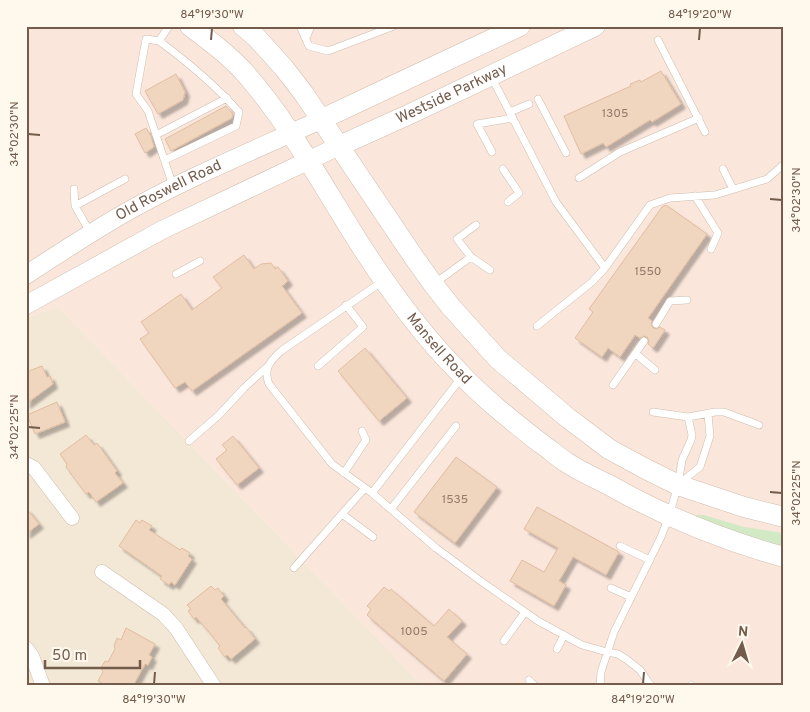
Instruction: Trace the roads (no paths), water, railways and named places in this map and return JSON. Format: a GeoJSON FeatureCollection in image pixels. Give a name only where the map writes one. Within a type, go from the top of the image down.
{"type":"FeatureCollection","features":[{"type":"Feature","properties":{"kind":"main road","name":"Mansell Road"},"geometry":{"type":"LineString","coordinates":[[190,26],[213,43],[245,73],[270,104],[384,280],[426,337],[494,406],[566,462],[643,504],[720,537],[784,556]]}},
{"type":"Feature","properties":{"kind":"main road"},"geometry":{"type":"LineString","coordinates":[[243,26],[256,37],[284,68],[304,94],[433,284],[498,359],[568,418],[609,449],[678,485],[784,517]]}},
{"type":"Feature","properties":{"kind":"main road"},"geometry":{"type":"LineString","coordinates":[[320,120],[495,34],[520,26]]}},
{"type":"Feature","properties":{"kind":"main road","name":"Westside Parkway"},"geometry":{"type":"LineString","coordinates":[[339,146],[595,26]]}},
{"type":"Feature","properties":{"kind":"street","name":"Old Roswell Road"},"geometry":{"type":"LineString","coordinates":[[26,275],[124,213],[320,120]]}},
{"type":"Feature","properties":{"kind":"street","name":"Westside Parkway"},"geometry":{"type":"LineString","coordinates":[[308,160],[339,146]]}},
{"type":"Feature","properties":{"kind":"street","name":"Old Roswell Road"},"geometry":{"type":"LineString","coordinates":[[26,305],[162,230],[308,160]]}},
{"type":"Feature","properties":{"kind":"street"},"geometry":{"type":"LineString","coordinates":[[26,464],[34,468],[72,518]]}},
{"type":"Feature","properties":{"kind":"street"},"geometry":{"type":"LineString","coordinates":[[102,572],[163,614],[176,628],[214,686]]}},
{"type":"Feature","properties":{"kind":"street"},"geometry":{"type":"LineString","coordinates":[[26,648],[32,656],[43,686]]}},
{"type":"Feature","properties":{"kind":"lane"},"geometry":{"type":"LineString","coordinates":[[159,41],[169,26]]}},
{"type":"Feature","properties":{"kind":"lane"},"geometry":{"type":"LineString","coordinates":[[300,26],[309,46],[328,51],[394,26]]}},
{"type":"Feature","properties":{"kind":"lane"},"geometry":{"type":"LineString","coordinates":[[306,38],[311,26]]}},
{"type":"Feature","properties":{"kind":"lane"},"geometry":{"type":"LineString","coordinates":[[165,160],[236,126],[240,112],[192,65],[159,41],[146,40],[136,94],[148,111],[174,188]]}},
{"type":"Feature","properties":{"kind":"lane"},"geometry":{"type":"LineString","coordinates":[[658,40],[705,132]]}},
{"type":"Feature","properties":{"kind":"lane"},"geometry":{"type":"LineString","coordinates":[[491,76],[556,202],[605,268]]}},
{"type":"Feature","properties":{"kind":"lane"},"geometry":{"type":"LineString","coordinates":[[156,135],[227,98]]}},
{"type":"Feature","properties":{"kind":"lane"},"geometry":{"type":"LineString","coordinates":[[538,99],[566,154]]}},
{"type":"Feature","properties":{"kind":"lane"},"geometry":{"type":"LineString","coordinates":[[492,152],[477,124],[511,115],[529,104]]}},
{"type":"Feature","properties":{"kind":"lane"},"geometry":{"type":"LineString","coordinates":[[591,180],[579,178],[620,152],[698,118]]}},
{"type":"Feature","properties":{"kind":"lane"},"geometry":{"type":"LineString","coordinates":[[537,326],[592,282],[605,268],[650,205],[670,198],[715,195],[766,179],[784,164]]}},
{"type":"Feature","properties":{"kind":"lane"},"geometry":{"type":"LineString","coordinates":[[723,168],[734,189]]}},
{"type":"Feature","properties":{"kind":"lane"},"geometry":{"type":"LineString","coordinates":[[503,169],[519,193],[508,202]]}},
{"type":"Feature","properties":{"kind":"lane"},"geometry":{"type":"LineString","coordinates":[[75,206],[125,180]]}},
{"type":"Feature","properties":{"kind":"lane"},"geometry":{"type":"LineString","coordinates":[[74,189],[75,206],[91,233]]}},
{"type":"Feature","properties":{"kind":"lane"},"geometry":{"type":"LineString","coordinates":[[695,196],[718,233],[711,249]]}},
{"type":"Feature","properties":{"kind":"lane"},"geometry":{"type":"LineString","coordinates":[[476,225],[457,238],[471,257],[490,270]]}},
{"type":"Feature","properties":{"kind":"lane"},"geometry":{"type":"LineString","coordinates":[[433,284],[471,257]]}},
{"type":"Feature","properties":{"kind":"lane"},"geometry":{"type":"LineString","coordinates":[[176,274],[200,261]]}},
{"type":"Feature","properties":{"kind":"lane"},"geometry":{"type":"LineString","coordinates":[[189,441],[219,415],[285,347],[384,280]]}},
{"type":"Feature","properties":{"kind":"lane"},"geometry":{"type":"LineString","coordinates":[[656,324],[670,301],[687,300]]}},
{"type":"Feature","properties":{"kind":"lane"},"geometry":{"type":"LineString","coordinates":[[318,366],[363,328],[346,305]]}},
{"type":"Feature","properties":{"kind":"lane"},"geometry":{"type":"LineString","coordinates":[[613,386],[644,341]]}},
{"type":"Feature","properties":{"kind":"lane"},"geometry":{"type":"LineString","coordinates":[[636,354],[655,370]]}},
{"type":"Feature","properties":{"kind":"lane"},"geometry":{"type":"LineString","coordinates":[[268,366],[266,372],[269,384],[332,464],[369,490],[436,548],[538,621],[582,645],[618,654],[626,658],[640,670],[651,686]]}},
{"type":"Feature","properties":{"kind":"lane"},"geometry":{"type":"LineString","coordinates":[[294,568],[342,514],[369,490],[463,376]]}},
{"type":"Feature","properties":{"kind":"lane"},"geometry":{"type":"LineString","coordinates":[[653,412],[688,417],[720,412],[729,413],[759,425]]}},
{"type":"Feature","properties":{"kind":"lane"},"geometry":{"type":"LineString","coordinates":[[678,485],[700,466],[710,436],[708,414]]}},
{"type":"Feature","properties":{"kind":"lane"},"geometry":{"type":"LineString","coordinates":[[600,686],[601,672],[614,632],[661,537],[669,516],[678,485],[682,460],[692,435],[688,417]]}},
{"type":"Feature","properties":{"kind":"lane"},"geometry":{"type":"LineString","coordinates":[[391,509],[456,426]]}},
{"type":"Feature","properties":{"kind":"lane"},"geometry":{"type":"LineString","coordinates":[[344,473],[366,440],[362,431]]}},
{"type":"Feature","properties":{"kind":"lane"},"geometry":{"type":"LineString","coordinates":[[342,514],[373,536]]}},
{"type":"Feature","properties":{"kind":"lane"},"geometry":{"type":"LineString","coordinates":[[620,546],[650,560]]}},
{"type":"Feature","properties":{"kind":"lane"},"geometry":{"type":"LineString","coordinates":[[611,588],[631,597]]}},
{"type":"Feature","properties":{"kind":"lane"},"geometry":{"type":"LineString","coordinates":[[504,641],[526,612]]}},
{"type":"Feature","properties":{"kind":"lane"},"geometry":{"type":"LineString","coordinates":[[557,649],[564,635]]}},
{"type":"Feature","properties":{"kind":"lane"},"geometry":{"type":"LineString","coordinates":[[529,680],[535,686]]}}]}
